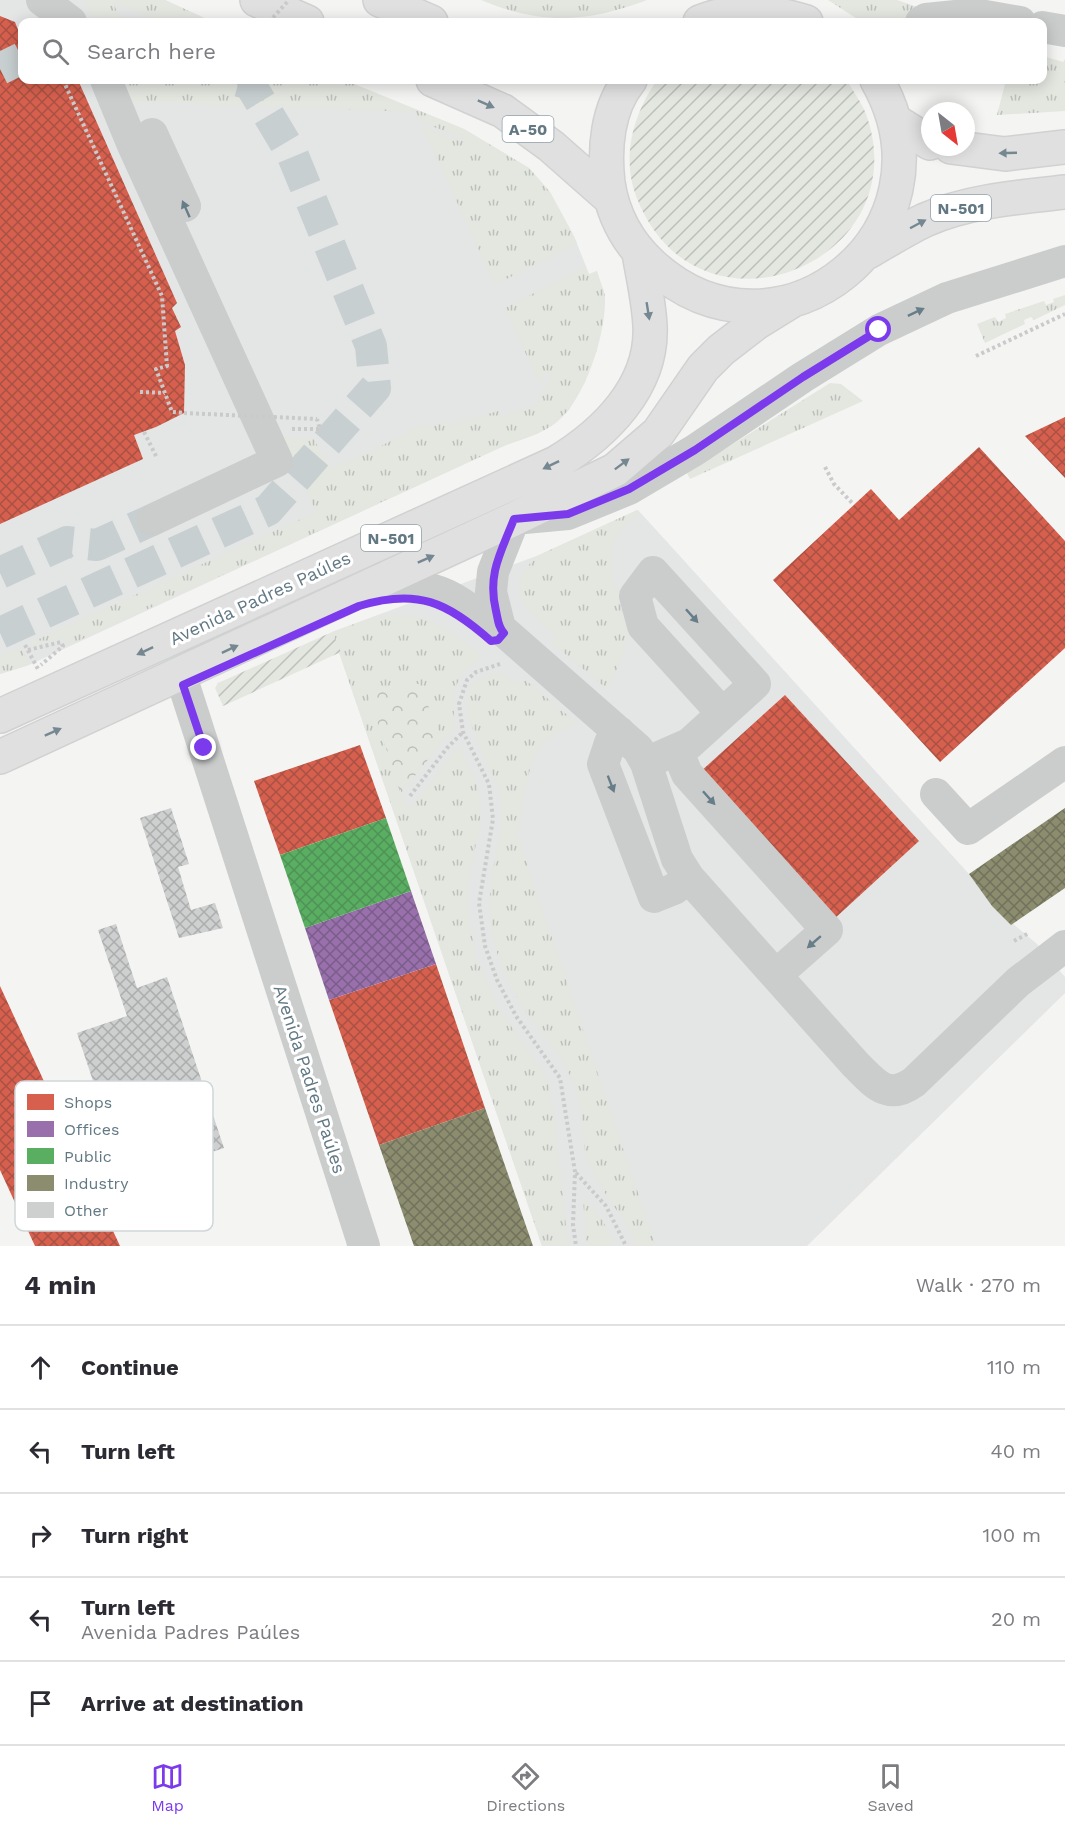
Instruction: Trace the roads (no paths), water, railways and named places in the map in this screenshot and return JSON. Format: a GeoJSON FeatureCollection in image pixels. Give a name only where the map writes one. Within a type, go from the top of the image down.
{"type":"FeatureCollection","features":[{"type":"Feature","properties":{"kind":"highway"},"geometry":{"type":"LineString","coordinates":[[257,0],[298,18]]}},
{"type":"Feature","properties":{"kind":"highway"},"geometry":{"type":"LineString","coordinates":[[380,0],[422,18]]}},
{"type":"Feature","properties":{"kind":"highway"},"geometry":{"type":"LineString","coordinates":[[703,13],[746,12],[793,18]]}},
{"type":"Feature","properties":{"kind":"highway","name":"A-50"},"geometry":{"type":"LineString","coordinates":[[442,84],[503,111],[551,146],[610,198]]}},
{"type":"Feature","properties":{"kind":"highway"},"geometry":{"type":"LineString","coordinates":[[628,84],[611,120],[605,159],[610,198],[621,227],[639,254],[670,281],[707,300],[749,307],[790,302],[832,283],[867,253],[886,223],[897,190],[901,155],[896,121],[879,84]]}},
{"type":"Feature","properties":{"kind":"highway"},"geometry":{"type":"LineString","coordinates":[[896,121],[921,136]]}},
{"type":"Feature","properties":{"kind":"highway"},"geometry":{"type":"LineString","coordinates":[[975,150],[1005,154],[1065,147]]}},
{"type":"Feature","properties":{"kind":"highway","name":"N-501"},"geometry":{"type":"LineString","coordinates":[[867,253],[926,220],[965,207],[1012,198],[1065,192]]}},
{"type":"Feature","properties":{"kind":"highway","name":"Avenida Padres Paúles"},"geometry":{"type":"LineString","coordinates":[[0,716],[556,463],[588,444],[612,421],[631,395],[644,367],[650,328],[639,254]]}},
{"type":"Feature","properties":{"kind":"highway","name":"Avenida Padres Paúles"},"geometry":{"type":"LineString","coordinates":[[0,756],[514,519],[615,470],[658,433],[709,362],[756,323],[790,302]]}},
{"type":"Feature","properties":{"kind":"street"},"geometry":{"type":"LineString","coordinates":[[42,0],[66,18]]}},
{"type":"Feature","properties":{"kind":"street"},"geometry":{"type":"LineString","coordinates":[[932,0],[974,14],[997,18]]}},
{"type":"Feature","properties":{"kind":"street"},"geometry":{"type":"LineString","coordinates":[[936,18],[974,14]]}},
{"type":"Feature","properties":{"kind":"street"},"geometry":{"type":"LineString","coordinates":[[1047,28],[1065,31]]}},
{"type":"Feature","properties":{"kind":"street"},"geometry":{"type":"LineString","coordinates":[[108,84],[132,143],[280,467],[155,526]]}},
{"type":"Feature","properties":{"kind":"street"},"geometry":{"type":"LineString","coordinates":[[152,134],[253,358]]}},
{"type":"Feature","properties":{"kind":"street"},"geometry":{"type":"LineString","coordinates":[[500,628],[491,592],[493,572],[514,519],[568,514],[629,489],[695,450],[803,377],[879,330],[947,298],[1065,261]]}},
{"type":"Feature","properties":{"kind":"street"},"geometry":{"type":"LineString","coordinates":[[383,578],[432,589],[450,596],[480,618],[500,628],[638,749],[646,763],[677,859],[689,878],[874,1083],[895,1092],[914,1082],[1018,982],[1065,946]]}},
{"type":"Feature","properties":{"kind":"street","name":"Avenida Padres Paúles"},"geometry":{"type":"LineString","coordinates":[[180,673],[364,1246]]}},
{"type":"Feature","properties":{"kind":"street"},"geometry":{"type":"LineString","coordinates":[[646,763],[689,744],[722,713]]}},
{"type":"Feature","properties":{"kind":"street"},"geometry":{"type":"LineString","coordinates":[[619,732],[610,742],[603,764],[654,897],[674,889],[689,878]]}},
{"type":"Feature","properties":{"kind":"street"},"geometry":{"type":"LineString","coordinates":[[677,750],[687,774],[827,930],[776,975]]}},
{"type":"Feature","properties":{"kind":"street"},"geometry":{"type":"LineString","coordinates":[[936,794],[968,829],[1065,762]]}},
{"type":"Feature","properties":{"kind":"tunnel"},"geometry":{"type":"LineString","coordinates":[[0,69],[18,60]]}},
{"type":"Feature","properties":{"kind":"tunnel"},"geometry":{"type":"LineString","coordinates":[[0,633],[268,510],[375,388],[371,346],[293,156],[250,84]]}},
{"type":"Feature","properties":{"kind":"tunnel"},"geometry":{"type":"LineString","coordinates":[[0,573],[67,542],[97,545],[152,520]]}}]}
